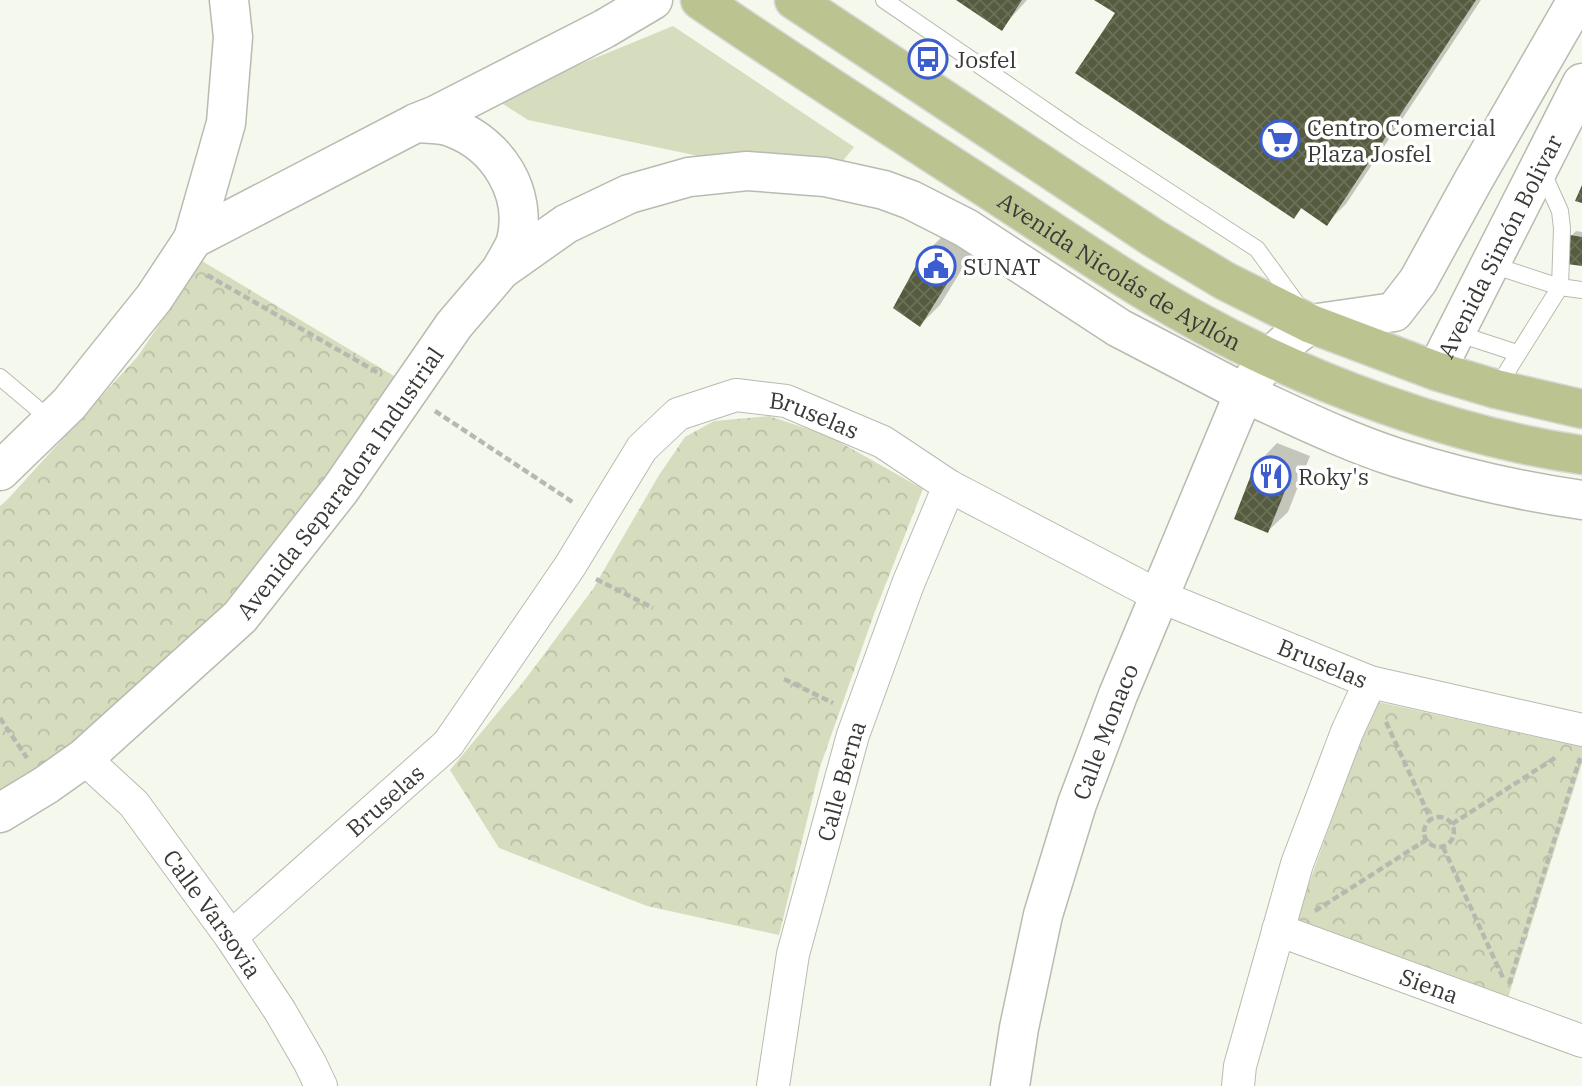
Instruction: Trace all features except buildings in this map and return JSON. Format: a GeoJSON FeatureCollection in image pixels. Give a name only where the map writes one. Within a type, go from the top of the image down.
{"type":"FeatureCollection","features":[{"type":"Feature","properties":{"kind":"main road"},"geometry":{"type":"LineString","coordinates":[[0,471],[69,404],[154,298],[193,239],[226,123],[233,37],[229,0]]}},
{"type":"Feature","properties":{"kind":"main road"},"geometry":{"type":"LineString","coordinates":[[193,239],[416,122],[436,115],[604,29],[653,0]]}},
{"type":"Feature","properties":{"kind":"main road","name":"Avenida Nicolás de Ayllón"},"geometry":{"type":"LineString","coordinates":[[700,0],[1090,256],[1199,322],[1270,357],[1343,388],[1488,438],[1582,455]]}},
{"type":"Feature","properties":{"kind":"main road","name":"Avenida Nicolás de Ayllón"},"geometry":{"type":"LineString","coordinates":[[794,0],[1155,239],[1225,281],[1311,324],[1436,371],[1496,389],[1582,409]]}},
{"type":"Feature","properties":{"kind":"main road"},"geometry":{"type":"LineString","coordinates":[[1394,312],[1418,281],[1577,0]]}},
{"type":"Feature","properties":{"kind":"main road","name":"Avenida Simón Bolivar"},"geometry":{"type":"LineString","coordinates":[[1436,371],[1582,83]]}},
{"type":"Feature","properties":{"kind":"main road"},"geometry":{"type":"LineString","coordinates":[[416,122],[452,127],[462,132],[484,144],[507,171],[518,205],[516,242],[501,270]]}},
{"type":"Feature","properties":{"kind":"main road","name":"Avenida Nicolás de Ayllón"},"geometry":{"type":"LineString","coordinates":[[689,177],[747,171],[786,172],[855,182],[911,200],[966,228],[1119,328],[1244,393],[1328,431],[1397,458],[1483,482],[1582,500]]}},
{"type":"Feature","properties":{"kind":"main road","name":"Avenida Separadora Industrial"},"geometry":{"type":"LineString","coordinates":[[0,813],[84,758],[240,617],[340,490],[454,325],[501,270],[533,246],[597,208],[629,194],[689,177]]}},
{"type":"Feature","properties":{"kind":"main road"},"geometry":{"type":"LineString","coordinates":[[1311,324],[1394,312],[1456,333]]}},
{"type":"Feature","properties":{"kind":"main road","name":"Calle Monaco"},"geometry":{"type":"LineString","coordinates":[[1010,1086],[1030,972],[1059,860],[1097,750],[1244,393],[1270,357],[1290,337],[1311,324]]}},
{"type":"Feature","properties":{"kind":"street","name":"Bruselas"},"geometry":{"type":"LineString","coordinates":[[231,937],[448,744],[570,566],[642,448],[678,414],[736,395],[786,401],[883,442],[948,486],[1159,596],[1370,682],[1575,740]]}},
{"type":"Feature","properties":{"kind":"street","name":"Calle Berna"},"geometry":{"type":"LineString","coordinates":[[773,1086],[793,954],[860,715],[908,584],[948,486]]}},
{"type":"Feature","properties":{"kind":"street"},"geometry":{"type":"LineString","coordinates":[[1238,1086],[1240,1066],[1297,864],[1347,732],[1370,682]]}},
{"type":"Feature","properties":{"kind":"street","name":"Calle Varsovia"},"geometry":{"type":"LineString","coordinates":[[84,758],[134,804],[231,937],[280,1010],[321,1086]]}},
{"type":"Feature","properties":{"kind":"street","name":"Siena"},"geometry":{"type":"LineString","coordinates":[[1278,930],[1582,1041]]}},
{"type":"Feature","properties":{"kind":"lane"},"geometry":{"type":"LineString","coordinates":[[884,0],[1077,132],[1257,249],[1311,324]]}},
{"type":"Feature","properties":{"kind":"lane"},"geometry":{"type":"LineString","coordinates":[[1496,389],[1560,287],[1560,211],[1539,164]]}},
{"type":"Feature","properties":{"kind":"lane"},"geometry":{"type":"LineString","coordinates":[[1489,264],[1560,287],[1582,290]]}},
{"type":"Feature","properties":{"kind":"lane"},"geometry":{"type":"LineString","coordinates":[[1456,333],[1517,353]]}},
{"type":"Feature","properties":{"kind":"lane"},"geometry":{"type":"LineString","coordinates":[[0,377],[52,421]]}},
{"type":"Feature","properties":{"kind":"path"},"geometry":{"type":"LineString","coordinates":[[570,566],[653,608]]}},
{"type":"Feature","properties":{"kind":"path"},"geometry":{"type":"LineString","coordinates":[[784,679],[860,715]]}},
{"type":"Feature","properties":{"kind":"path"},"geometry":{"type":"LineString","coordinates":[[0,718],[46,785]]}},
{"type":"Feature","properties":{"kind":"path"},"geometry":{"type":"LineString","coordinates":[[1385,719],[1431,820]]}},
{"type":"Feature","properties":{"kind":"path"},"geometry":{"type":"LineString","coordinates":[[1452,824],[1575,740]]}},
{"type":"Feature","properties":{"kind":"path"},"geometry":{"type":"LineString","coordinates":[[1443,847],[1507,990],[1582,752]]}},
{"type":"Feature","properties":{"kind":"path"},"geometry":{"type":"LineString","coordinates":[[1443,818],[1452,824],[1453,839],[1443,847],[1431,845],[1426,840],[1424,829],[1431,820],[1443,818]]}},
{"type":"Feature","properties":{"kind":"path"},"geometry":{"type":"LineString","coordinates":[[1314,912],[1426,840]]}},
{"type":"Feature","properties":{"kind":"green space"},"geometry":{"type":"Polygon","coordinates":[[[673,26],[854,147],[842,162],[708,158],[528,120],[495,99],[673,26]]]}},
{"type":"Feature","properties":{"kind":"green space"},"geometry":{"type":"Polygon","coordinates":[[[202,261],[399,379],[312,502],[218,615],[73,753],[0,796],[0,506],[138,356],[202,261]]]}},
{"type":"Feature","properties":{"kind":"green space"},"geometry":{"type":"Polygon","coordinates":[[[769,416],[829,436],[923,489],[874,614],[820,767],[779,935],[647,906],[499,848],[450,770],[524,681],[593,589],[659,475],[685,437],[714,421],[769,416]]]}},
{"type":"Feature","properties":{"kind":"green space"},"geometry":{"type":"Polygon","coordinates":[[[1374,701],[1582,747],[1582,763],[1508,998],[1296,920],[1374,701]]]}},
{"type":"Feature","properties":{"kind":"place","name":"Josfel"},"geometry":{"type":"Point","coordinates":[928,59]}},
{"type":"Feature","properties":{"kind":"place","name":"Centro Comercial Plaza Josfel"},"geometry":{"type":"Point","coordinates":[1280,140]}},
{"type":"Feature","properties":{"kind":"place","name":"SUNAT"},"geometry":{"type":"Point","coordinates":[936,266]}},
{"type":"Feature","properties":{"kind":"place","name":"Roky's"},"geometry":{"type":"Point","coordinates":[1271,476]}}]}
